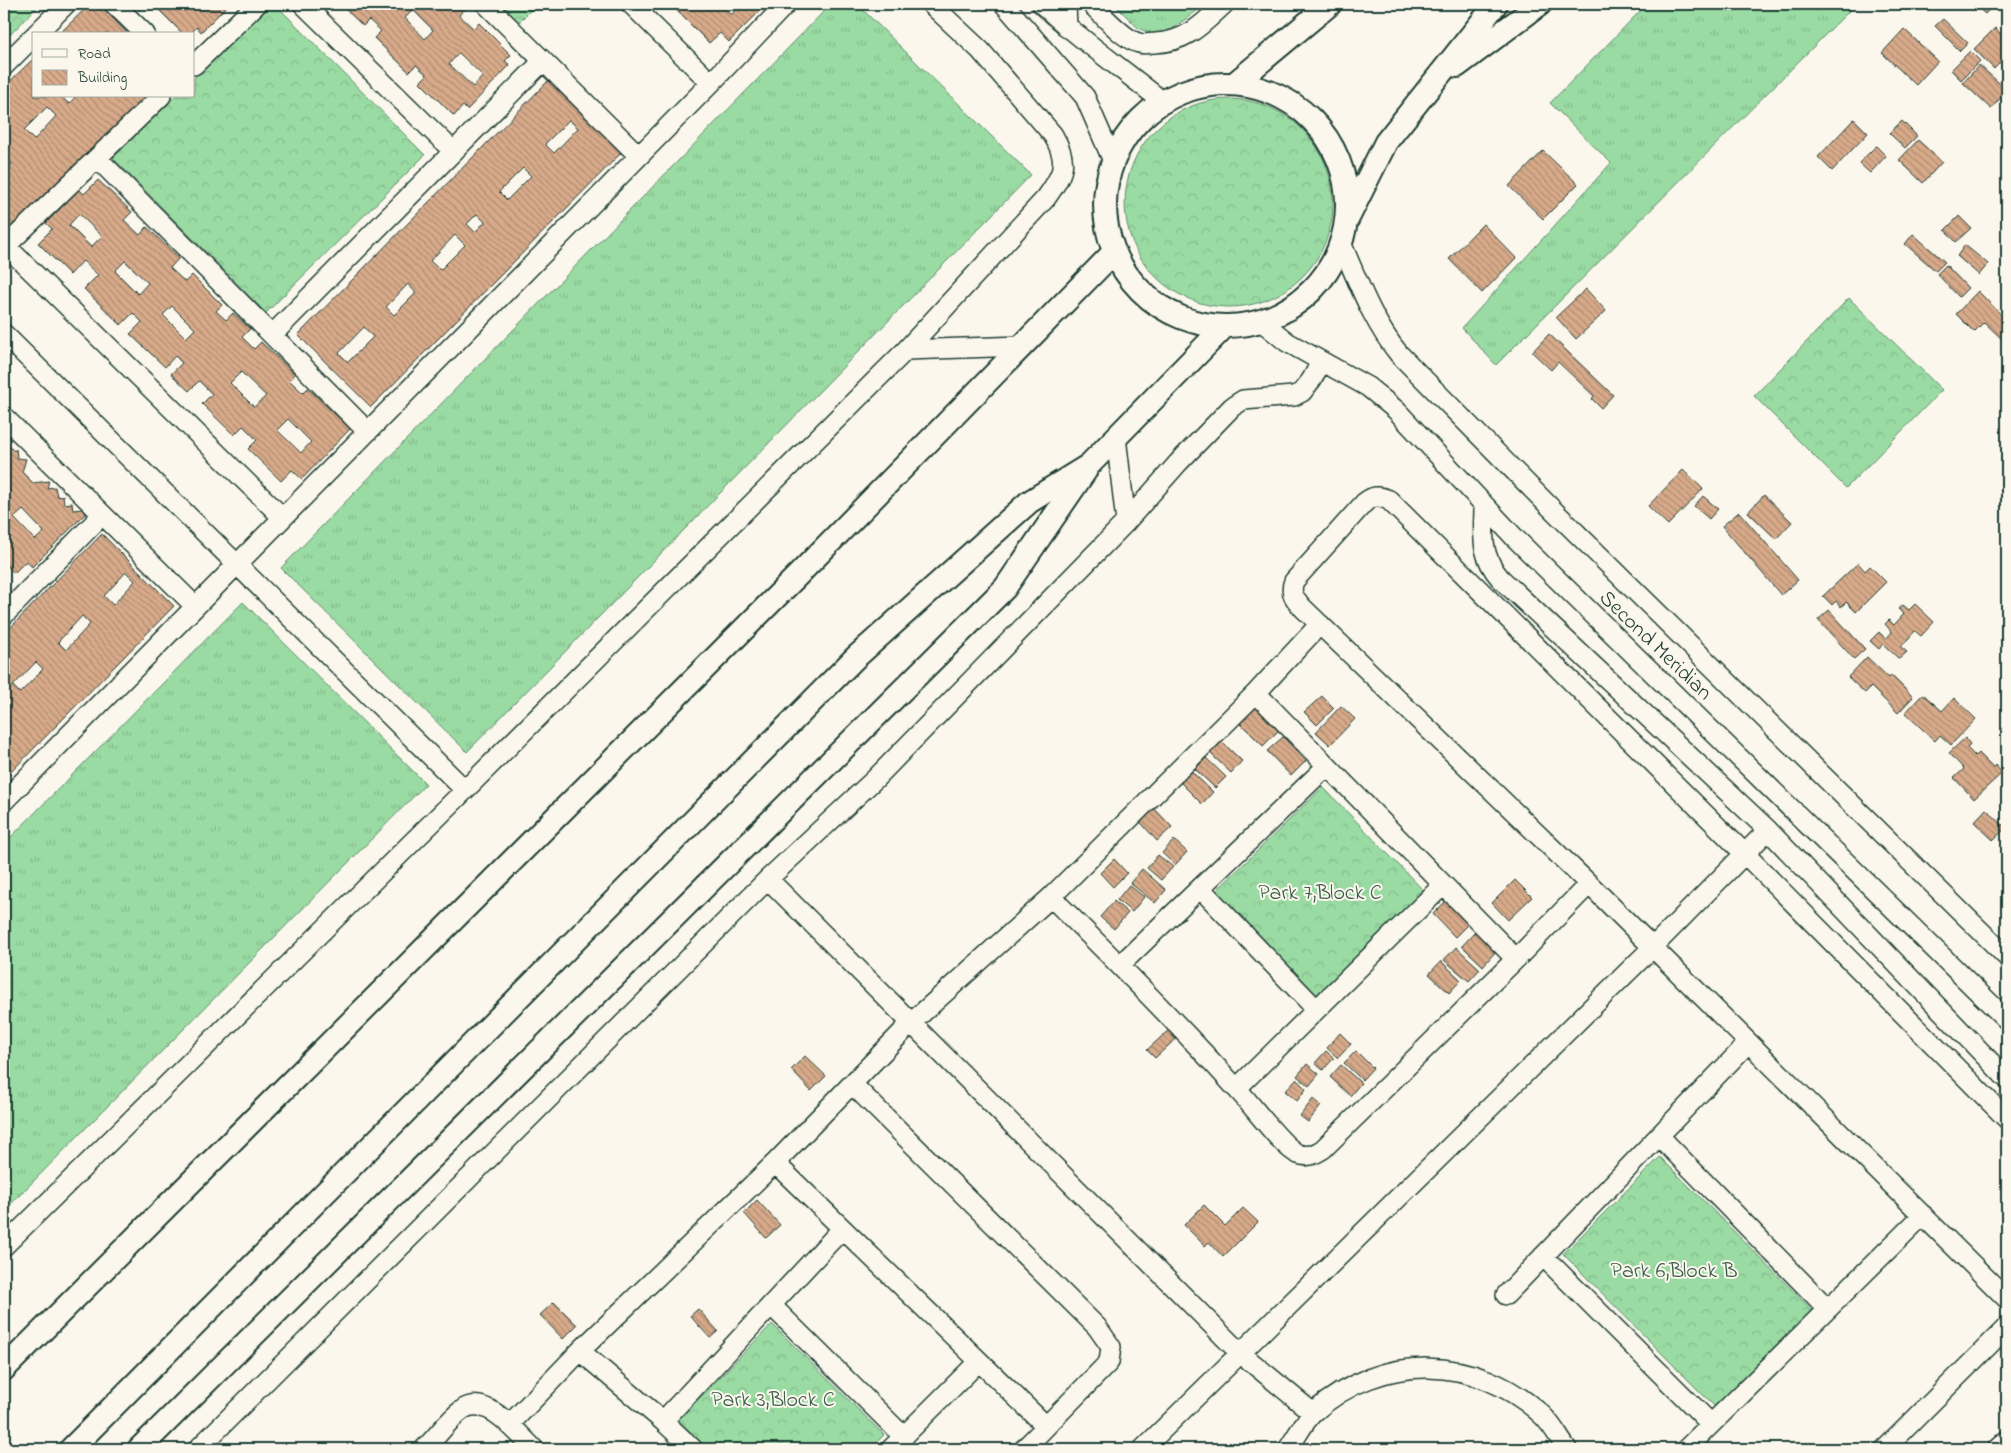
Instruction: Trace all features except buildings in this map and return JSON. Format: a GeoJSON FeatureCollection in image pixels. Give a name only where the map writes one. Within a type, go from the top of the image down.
{"type":"FeatureCollection","features":[{"type":"Feature","properties":{"kind":"main road"},"geometry":{"type":"LineString","coordinates":[[1234,84],[1330,4]]}},
{"type":"Feature","properties":{"kind":"main road"},"geometry":{"type":"LineString","coordinates":[[1343,233],[1344,180],[1330,145],[1309,115],[1283,96],[1262,88],[1234,84],[1212,84],[1184,91],[1163,102],[1136,123],[1123,141],[1113,160],[1106,188],[1106,222],[1114,252],[1130,279],[1164,310],[1193,322],[1224,327],[1246,325],[1274,317],[1303,299],[1318,284],[1335,258],[1343,233],[1386,142],[1496,4]]}},
{"type":"Feature","properties":{"kind":"main road"},"geometry":{"type":"LineString","coordinates":[[1431,86],[1540,4]]}},
{"type":"Feature","properties":{"kind":"main road"},"geometry":{"type":"LineString","coordinates":[[4,1369],[785,588],[1114,252]]}},
{"type":"Feature","properties":{"kind":"main road"},"geometry":{"type":"LineString","coordinates":[[139,1449],[1005,588],[1089,465],[1224,327]]}},
{"type":"Feature","properties":{"kind":"main road"},"geometry":{"type":"LineString","coordinates":[[72,1449],[855,658],[1029,502],[1089,465]]}},
{"type":"Feature","properties":{"kind":"street"},"geometry":{"type":"LineString","coordinates":[[38,32],[66,4]]}},
{"type":"Feature","properties":{"kind":"street"},"geometry":{"type":"LineString","coordinates":[[114,4],[143,32]]}},
{"type":"Feature","properties":{"kind":"street"},"geometry":{"type":"LineString","coordinates":[[195,64],[257,4]]}},
{"type":"Feature","properties":{"kind":"street"},"geometry":{"type":"LineString","coordinates":[[304,4],[453,151]]}},
{"type":"Feature","properties":{"kind":"street"},"geometry":{"type":"LineString","coordinates":[[486,4],[639,156]]}},
{"type":"Feature","properties":{"kind":"street"},"geometry":{"type":"LineString","coordinates":[[631,4],[711,83]]}},
{"type":"Feature","properties":{"kind":"street"},"geometry":{"type":"LineString","coordinates":[[4,801],[236,563],[711,83],[786,4]]}},
{"type":"Feature","properties":{"kind":"street"},"geometry":{"type":"LineString","coordinates":[[4,1246],[466,790],[906,350],[1046,198],[1057,183],[1063,164],[1061,149],[1053,135],[980,50],[932,4]]}},
{"type":"Feature","properties":{"kind":"street"},"geometry":{"type":"LineString","coordinates":[[1004,4],[1085,97],[1113,160]]}},
{"type":"Feature","properties":{"kind":"street"},"geometry":{"type":"LineString","coordinates":[[1042,4],[1067,28],[1124,70],[1163,102]]}},
{"type":"Feature","properties":{"kind":"street"},"geometry":{"type":"LineString","coordinates":[[1066,4],[1067,28]]}},
{"type":"Feature","properties":{"kind":"street"},"geometry":{"type":"LineString","coordinates":[[1091,4],[1118,30],[1139,44],[1164,43],[1185,37],[1200,28],[1224,4]]}},
{"type":"Feature","properties":{"kind":"street"},"geometry":{"type":"LineString","coordinates":[[4,66],[32,38]]}},
{"type":"Feature","properties":{"kind":"street"},"geometry":{"type":"LineString","coordinates":[[272,334],[543,61]]}},
{"type":"Feature","properties":{"kind":"street"},"geometry":{"type":"LineString","coordinates":[[159,98],[5,245],[282,517]]}},
{"type":"Feature","properties":{"kind":"street"},"geometry":{"type":"LineString","coordinates":[[97,158],[367,431]]}},
{"type":"Feature","properties":{"kind":"street","name":"Second Meridian"},"geometry":{"type":"LineString","coordinates":[[1343,233],[1384,336],[1405,361],[1560,517],[2007,957]]}},
{"type":"Feature","properties":{"kind":"street","name":"Second Meridian"},"geometry":{"type":"LineString","coordinates":[[1260,321],[1286,342],[1380,395],[1516,540],[2007,1020]]}},
{"type":"Feature","properties":{"kind":"street"},"geometry":{"type":"LineString","coordinates":[[4,334],[466,790]]}},
{"type":"Feature","properties":{"kind":"street"},"geometry":{"type":"LineString","coordinates":[[906,350],[1022,346]]}},
{"type":"Feature","properties":{"kind":"street"},"geometry":{"type":"LineString","coordinates":[[198,1449],[768,879],[875,779],[1126,522],[1232,406],[1243,400],[1294,396],[1302,392],[1321,362]]}},
{"type":"Feature","properties":{"kind":"street"},"geometry":{"type":"LineString","coordinates":[[4,417],[195,606]]}},
{"type":"Feature","properties":{"kind":"street"},"geometry":{"type":"LineString","coordinates":[[1116,437],[1126,522]]}},
{"type":"Feature","properties":{"kind":"street"},"geometry":{"type":"LineString","coordinates":[[2007,1119],[1744,852],[1389,500],[1380,496],[1372,497],[1364,503],[1294,581],[1291,588],[1294,599],[1589,884],[2007,1299]]}},
{"type":"Feature","properties":{"kind":"street"},"geometry":{"type":"LineString","coordinates":[[1484,505],[1485,554],[1490,566],[1768,830],[2007,1079]]}},
{"type":"Feature","properties":{"kind":"street"},"geometry":{"type":"LineString","coordinates":[[5,609],[102,514]]}},
{"type":"Feature","properties":{"kind":"street"},"geometry":{"type":"LineString","coordinates":[[509,1425],[580,1351],[775,1163],[911,1023],[1051,897],[1256,693],[1320,624]]}},
{"type":"Feature","properties":{"kind":"street"},"geometry":{"type":"LineString","coordinates":[[1256,693],[1516,959]]}},
{"type":"Feature","properties":{"kind":"street"},"geometry":{"type":"LineString","coordinates":[[1120,965],[1327,766]]}},
{"type":"Feature","properties":{"kind":"street"},"geometry":{"type":"LineString","coordinates":[[1143,1449],[1652,948],[1744,852],[1768,830]]}},
{"type":"Feature","properties":{"kind":"street"},"geometry":{"type":"LineString","coordinates":[[768,879],[1240,1352],[1313,1413]]}},
{"type":"Feature","properties":{"kind":"street"},"geometry":{"type":"LineString","coordinates":[[1051,897],[1120,965],[1237,1088],[1288,1146],[1299,1154],[1313,1156],[1323,1149],[1516,959],[1589,884]]}},
{"type":"Feature","properties":{"kind":"street"},"geometry":{"type":"LineString","coordinates":[[1237,1088],[1443,885]]}},
{"type":"Feature","properties":{"kind":"street"},"geometry":{"type":"LineString","coordinates":[[1200,888],[1316,1009]]}},
{"type":"Feature","properties":{"kind":"street"},"geometry":{"type":"LineString","coordinates":[[1506,1295],[1748,1043]]}},
{"type":"Feature","properties":{"kind":"street"},"geometry":{"type":"LineString","coordinates":[[852,1084],[1097,1328],[1111,1347],[1112,1355],[1109,1362],[1024,1449]]}},
{"type":"Feature","properties":{"kind":"street"},"geometry":{"type":"LineString","coordinates":[[1658,1136],[1828,1309]]}},
{"type":"Feature","properties":{"kind":"street"},"geometry":{"type":"LineString","coordinates":[[775,1163],[1046,1426]]}},
{"type":"Feature","properties":{"kind":"street"},"geometry":{"type":"LineString","coordinates":[[1686,1449],[1923,1215]]}},
{"type":"Feature","properties":{"kind":"street"},"geometry":{"type":"LineString","coordinates":[[663,1421],[772,1306],[842,1228]]}},
{"type":"Feature","properties":{"kind":"street"},"geometry":{"type":"LineString","coordinates":[[1543,1256],[1711,1424]]}},
{"type":"Feature","properties":{"kind":"street"},"geometry":{"type":"LineString","coordinates":[[772,1306],[898,1443],[979,1361]]}},
{"type":"Feature","properties":{"kind":"street"},"geometry":{"type":"LineString","coordinates":[[1884,1449],[2007,1328]]}},
{"type":"Feature","properties":{"kind":"street"},"geometry":{"type":"LineString","coordinates":[[580,1351],[693,1449]]}},
{"type":"Feature","properties":{"kind":"street"},"geometry":{"type":"LineString","coordinates":[[1288,1449],[1313,1413],[1355,1383],[1404,1368],[1454,1369],[1502,1386],[1543,1416],[1567,1449]]}},
{"type":"Feature","properties":{"kind":"street"},"geometry":{"type":"LineString","coordinates":[[424,1449],[462,1410],[473,1405],[487,1407],[534,1449]]}},
{"type":"Feature","properties":{"kind":"street"},"geometry":{"type":"LineString","coordinates":[[1997,1449],[2007,1440]]}},
{"type":"Feature","properties":{"kind":"green space"},"geometry":{"type":"Polygon","coordinates":[[[4,4],[40,4],[4,41],[4,4]]]}},
{"type":"Feature","properties":{"kind":"green space"},"geometry":{"type":"Polygon","coordinates":[[[268,4],[275,4],[425,155],[266,313],[113,158],[173,98],[195,98],[195,77],[268,4]]]}},
{"type":"Feature","properties":{"kind":"green space"},"geometry":{"type":"Polygon","coordinates":[[[499,4],[537,4],[518,23],[499,4]]]}},
{"type":"Feature","properties":{"kind":"green space"},"geometry":{"type":"Polygon","coordinates":[[[831,4],[857,4],[1031,175],[467,752],[281,568],[831,4]]]}},
{"type":"Feature","properties":{"kind":"green space"},"geometry":{"type":"Polygon","coordinates":[[[1114,4],[1206,4],[1171,30],[1152,34],[1138,28],[1114,4]]]}},
{"type":"Feature","properties":{"kind":"green space"},"geometry":{"type":"Polygon","coordinates":[[[1647,4],[1856,4],[1496,365],[1462,328],[1611,163],[1550,103],[1647,4]]]}},
{"type":"Feature","properties":{"kind":"green space"},"geometry":{"type":"Polygon","coordinates":[[[1229,99],[1249,101],[1269,107],[1295,123],[1309,137],[1325,163],[1331,183],[1333,203],[1331,223],[1325,243],[1309,269],[1295,283],[1269,299],[1249,305],[1229,307],[1209,305],[1189,299],[1163,283],[1149,269],[1133,243],[1127,223],[1125,203],[1127,183],[1133,163],[1149,137],[1163,123],[1189,107],[1209,101],[1229,99]]]}},
{"type":"Feature","properties":{"kind":"green space"},"geometry":{"type":"Polygon","coordinates":[[[1849,298],[1942,390],[1846,488],[1754,396],[1849,298]]]}},
{"type":"Feature","properties":{"kind":"green space"},"geometry":{"type":"Polygon","coordinates":[[[243,602],[426,784],[4,1211],[4,844],[243,602]]]}},
{"type":"Feature","properties":{"kind":"green space","name":"Park 7,Block C"},"geometry":{"type":"Polygon","coordinates":[[[1323,787],[1424,891],[1318,996],[1216,891],[1323,787]]]}},
{"type":"Feature","properties":{"kind":"green space","name":"Park 6,Block B"},"geometry":{"type":"Polygon","coordinates":[[[1660,1157],[1813,1311],[1716,1408],[1563,1254],[1660,1157]]]}},
{"type":"Feature","properties":{"kind":"green space","name":"Park 3,Block C"},"geometry":{"type":"Polygon","coordinates":[[[772,1324],[884,1435],[870,1449],[708,1449],[678,1420],[772,1324]]]}}]}
